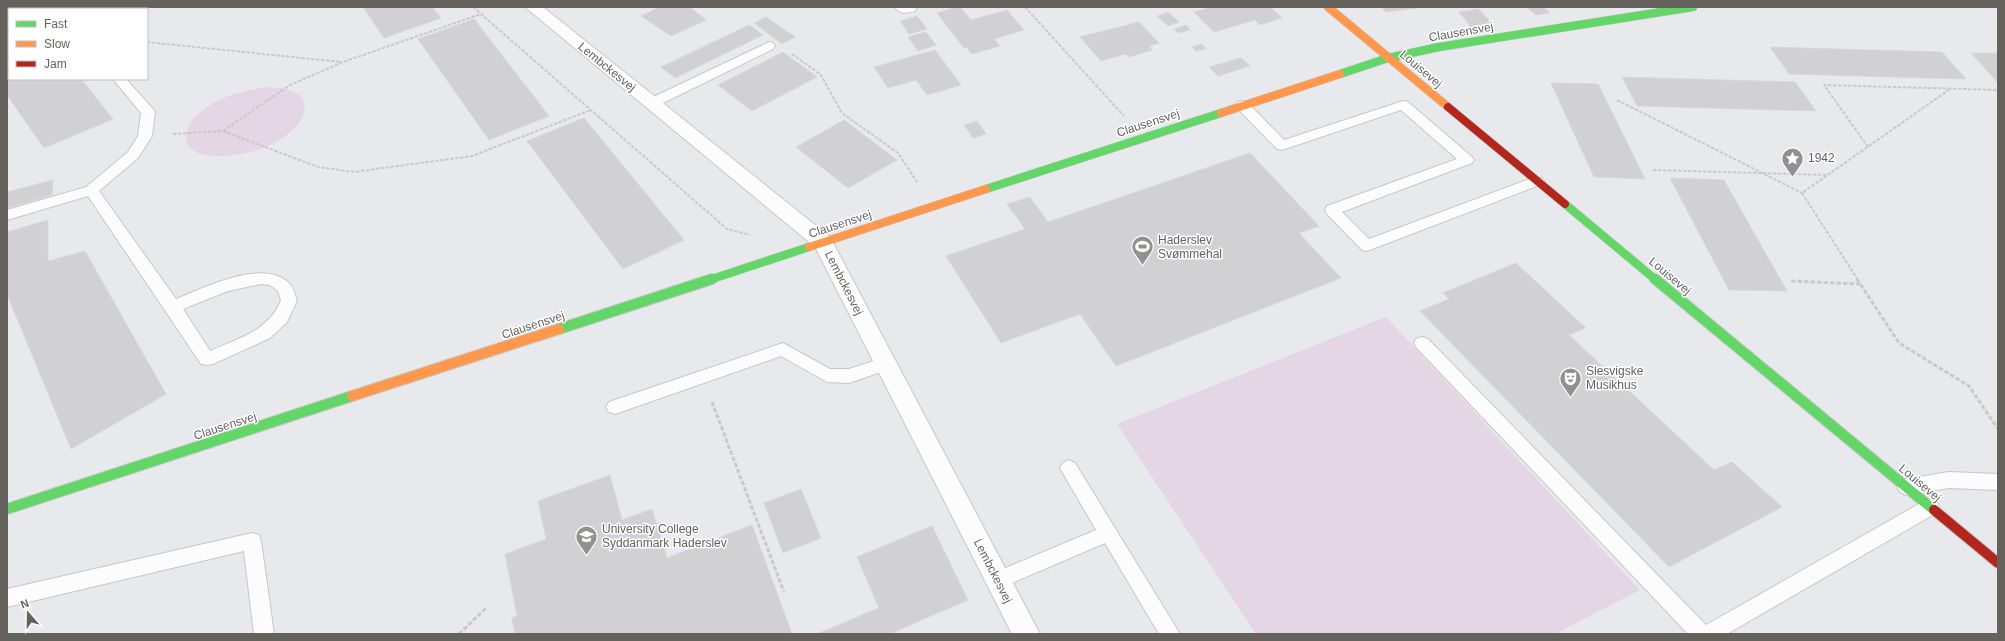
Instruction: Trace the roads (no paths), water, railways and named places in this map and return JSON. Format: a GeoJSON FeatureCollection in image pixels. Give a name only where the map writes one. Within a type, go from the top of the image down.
{"type":"FeatureCollection","features":[{"type":"Feature","properties":{"kind":"street","name":"Lembckesvej"},"geometry":{"type":"LineString","coordinates":[[533,7],[823,242],[1026,634]]}},
{"type":"Feature","properties":{"kind":"street"},"geometry":{"type":"LineString","coordinates":[[903,7],[909,7]]}},
{"type":"Feature","properties":{"kind":"street","name":"Louisevej"},"geometry":{"type":"LineString","coordinates":[[1328,7],[1998,563]]}},
{"type":"Feature","properties":{"kind":"street","name":"Clausensvej"},"geometry":{"type":"LineString","coordinates":[[7,509],[1388,58],[1439,47],[1693,7]]}},
{"type":"Feature","properties":{"kind":"lane"},"geometry":{"type":"LineString","coordinates":[[652,103],[769,46]]}},
{"type":"Feature","properties":{"kind":"lane"},"geometry":{"type":"LineString","coordinates":[[7,215],[91,190],[133,155],[145,136],[148,112],[120,80]]}},
{"type":"Feature","properties":{"kind":"lane"},"geometry":{"type":"LineString","coordinates":[[1242,105],[1282,146],[1403,105],[1467,160],[1332,210],[1367,246],[1537,181]]}},
{"type":"Feature","properties":{"kind":"lane"},"geometry":{"type":"LineString","coordinates":[[91,190],[173,307],[206,359],[264,334],[281,318],[289,302],[285,288],[271,280],[249,279],[225,285],[173,307]]}},
{"type":"Feature","properties":{"kind":"lane"},"geometry":{"type":"LineString","coordinates":[[1422,343],[1701,634]]}},
{"type":"Feature","properties":{"kind":"lane"},"geometry":{"type":"LineString","coordinates":[[615,407],[783,349],[827,375],[849,376],[886,363]]}},
{"type":"Feature","properties":{"kind":"lane"},"geometry":{"type":"LineString","coordinates":[[1069,468],[1170,634]]}},
{"type":"Feature","properties":{"kind":"lane"},"geometry":{"type":"LineString","coordinates":[[1906,487],[1949,480],[1998,482]]}},
{"type":"Feature","properties":{"kind":"lane"},"geometry":{"type":"LineString","coordinates":[[1708,634],[1930,507]]}},
{"type":"Feature","properties":{"kind":"lane"},"geometry":{"type":"LineString","coordinates":[[998,580],[1109,533]]}},
{"type":"Feature","properties":{"kind":"lane"},"geometry":{"type":"LineString","coordinates":[[7,598],[252,541],[264,634]]}},
{"type":"Feature","properties":{"kind":"place","name":"1942"},"geometry":{"type":"Point","coordinates":[1793,178]}},
{"type":"Feature","properties":{"kind":"place","name":"Haderslev Svømmehal"},"geometry":{"type":"Point","coordinates":[1142,266]}},
{"type":"Feature","properties":{"kind":"place","name":"Slesvigske Musikhus"},"geometry":{"type":"Point","coordinates":[1571,398]}},
{"type":"Feature","properties":{"kind":"place","name":"University College Syddanmark Haderslev"},"geometry":{"type":"Point","coordinates":[586,556]}}]}
